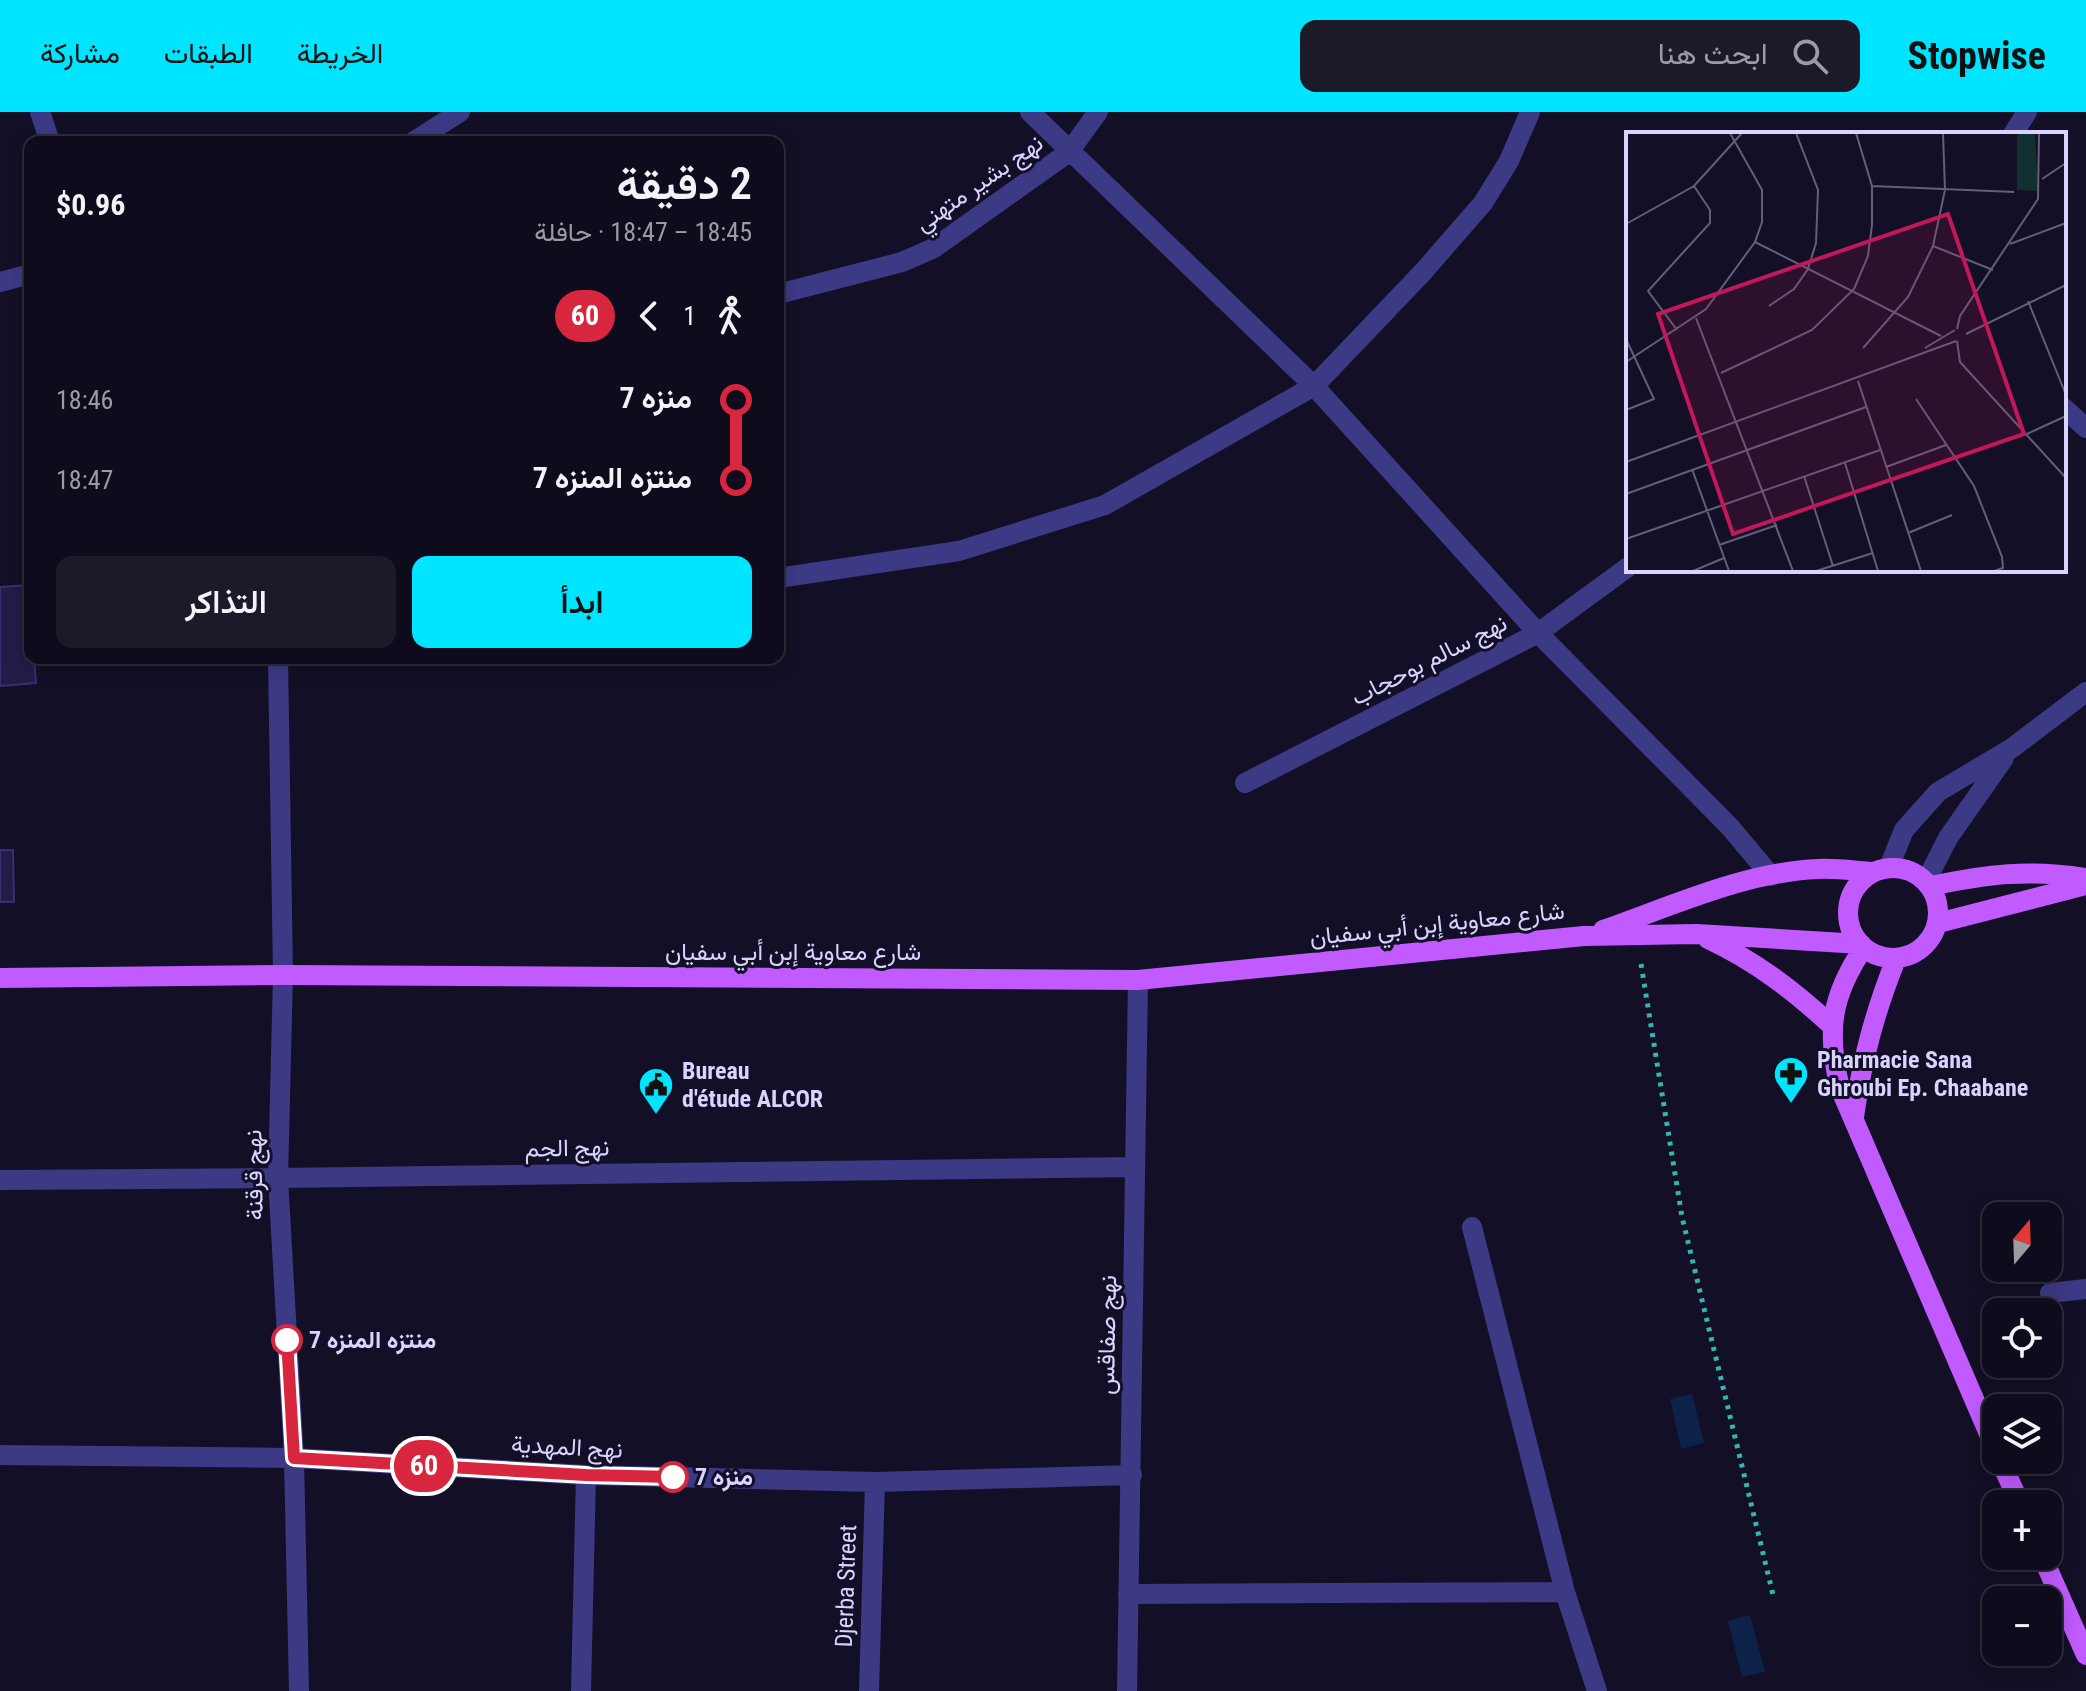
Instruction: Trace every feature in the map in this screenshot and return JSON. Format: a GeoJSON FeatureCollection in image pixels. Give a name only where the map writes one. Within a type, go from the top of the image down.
{"type":"FeatureCollection","features":[{"type":"Feature","properties":{"kind":"main road","name":"شارع معاوية إبن أبي سفيان"},"geometry":{"type":"LineString","coordinates":[[1584,936],[1730,886],[1771,876],[1818,869],[1910,871],[1928,884]]}},
{"type":"Feature","properties":{"kind":"main road"},"geometry":{"type":"LineString","coordinates":[[1882,870],[1862,879],[1853,890],[1848,904],[1852,933],[1862,946],[1837,997],[1831,1025],[1832,1056],[1840,1088],[1982,1417]]}},
{"type":"Feature","properties":{"kind":"main road"},"geometry":{"type":"LineString","coordinates":[[1854,1117],[1872,1023],[1896,959],[1918,951],[1934,934],[1938,923],[1936,897],[1928,884],[1988,874],[2046,872],[2086,878]]}},
{"type":"Feature","properties":{"kind":"main road"},"geometry":{"type":"LineString","coordinates":[[1938,923],[2086,885]]}},
{"type":"Feature","properties":{"kind":"main road","name":"شارع معاوية إبن أبي سفيان"},"geometry":{"type":"LineString","coordinates":[[0,978],[283,975],[1138,980],[1584,936],[1697,934],[1862,946],[1873,954],[1896,959]]}},
{"type":"Feature","properties":{"kind":"main road"},"geometry":{"type":"LineString","coordinates":[[1697,934],[1734,951],[1769,973],[1831,1025]]}},
{"type":"Feature","properties":{"kind":"main road"},"geometry":{"type":"LineString","coordinates":[[2048,1570],[2086,1655]]}},
{"type":"Feature","properties":{"kind":"street"},"geometry":{"type":"LineString","coordinates":[[40,112],[48,136]]}},
{"type":"Feature","properties":{"kind":"street"},"geometry":{"type":"LineString","coordinates":[[422,136],[460,112]]}},
{"type":"Feature","properties":{"kind":"street"},"geometry":{"type":"LineString","coordinates":[[1030,112],[1314,386],[1538,633],[1730,827],[1771,876]]}},
{"type":"Feature","properties":{"kind":"street","name":"نهج بشير متهني"},"geometry":{"type":"LineString","coordinates":[[784,292],[902,262],[934,248],[1069,152],[1098,112]]}},
{"type":"Feature","properties":{"kind":"street"},"geometry":{"type":"LineString","coordinates":[[784,577],[959,551],[1105,505],[1314,386],[1423,272],[1483,203],[1509,161],[1530,112]]}},
{"type":"Feature","properties":{"kind":"street"},"geometry":{"type":"LineString","coordinates":[[2014,132],[2027,112]]}},
{"type":"Feature","properties":{"kind":"street"},"geometry":{"type":"LineString","coordinates":[[0,282],[24,276]]}},
{"type":"Feature","properties":{"kind":"street"},"geometry":{"type":"LineString","coordinates":[[2066,410],[2086,428]]}},
{"type":"Feature","properties":{"kind":"street","name":"نهج سالم بوحجاب"},"geometry":{"type":"LineString","coordinates":[[1245,783],[1538,633],[1626,568]]}},
{"type":"Feature","properties":{"kind":"street","name":"نهج قرقنة"},"geometry":{"type":"LineString","coordinates":[[278,664],[283,975],[278,1178],[294,1458],[299,1691]]}},
{"type":"Feature","properties":{"kind":"street"},"geometry":{"type":"LineString","coordinates":[[1882,870],[1904,830],[1938,792],[2012,748],[2086,692]]}},
{"type":"Feature","properties":{"kind":"street"},"geometry":{"type":"LineString","coordinates":[[1928,884],[1964,812],[2012,748]]}},
{"type":"Feature","properties":{"kind":"street","name":"نهج صفاقس"},"geometry":{"type":"LineString","coordinates":[[1127,1691],[1138,980]]}},
{"type":"Feature","properties":{"kind":"street","name":"نهج الجم"},"geometry":{"type":"LineString","coordinates":[[0,1180],[1135,1167]]}},
{"type":"Feature","properties":{"kind":"street"},"geometry":{"type":"LineString","coordinates":[[1472,1227],[1565,1592],[1597,1691]]}},
{"type":"Feature","properties":{"kind":"street"},"geometry":{"type":"LineString","coordinates":[[2050,1293],[2086,1289]]}},
{"type":"Feature","properties":{"kind":"street","name":"نهج المهدية"},"geometry":{"type":"LineString","coordinates":[[0,1455],[294,1458],[586,1475],[875,1482],[1132,1475]]}},
{"type":"Feature","properties":{"kind":"street"},"geometry":{"type":"LineString","coordinates":[[581,1691],[586,1475]]}},
{"type":"Feature","properties":{"kind":"street","name":"Djerba Street"},"geometry":{"type":"LineString","coordinates":[[869,1691],[875,1482]]}},
{"type":"Feature","properties":{"kind":"street"},"geometry":{"type":"LineString","coordinates":[[1128,1594],[1565,1592]]}},
{"type":"Feature","properties":{"kind":"path"},"geometry":{"type":"LineString","coordinates":[[1636,935],[1682,1217],[1774,1599]]}},
{"type":"Feature","properties":{"kind":"water"},"geometry":{"type":"Polygon","coordinates":[[[1692,1394],[1704,1443],[1681,1449],[1670,1399],[1692,1394]]]}},
{"type":"Feature","properties":{"kind":"water"},"geometry":{"type":"Polygon","coordinates":[[[1750,1615],[1765,1672],[1742,1677],[1728,1621],[1750,1615]]]}},
{"type":"Feature","properties":{"kind":"building"},"geometry":{"type":"Polygon","coordinates":[[[24,585],[24,664],[34,664],[36,683],[0,686],[0,587],[24,585]]]}},
{"type":"Feature","properties":{"kind":"building"},"geometry":{"type":"Polygon","coordinates":[[[0,850],[13,850],[14,902],[0,902],[0,850]]]}},
{"type":"Feature","properties":{"kind":"bus line","name":"60"},"geometry":{"type":"LineString","coordinates":[[287,1340],[294,1458],[673,1477]]}},
{"type":"Feature","properties":{"kind":"place","name":"Pharmacie Sana Ghroubi Ep. Chaabane"},"geometry":{"type":"Point","coordinates":[1791,1105]}},
{"type":"Feature","properties":{"kind":"place","name":"Bureau d'étude ALCOR"},"geometry":{"type":"Point","coordinates":[656,1116]}},
{"type":"Feature","properties":{"kind":"place","name":"منتزه المنزه 7"},"geometry":{"type":"Point","coordinates":[287,1340]}},
{"type":"Feature","properties":{"kind":"place","name":"منزه 7"},"geometry":{"type":"Point","coordinates":[673,1477]}}]}
